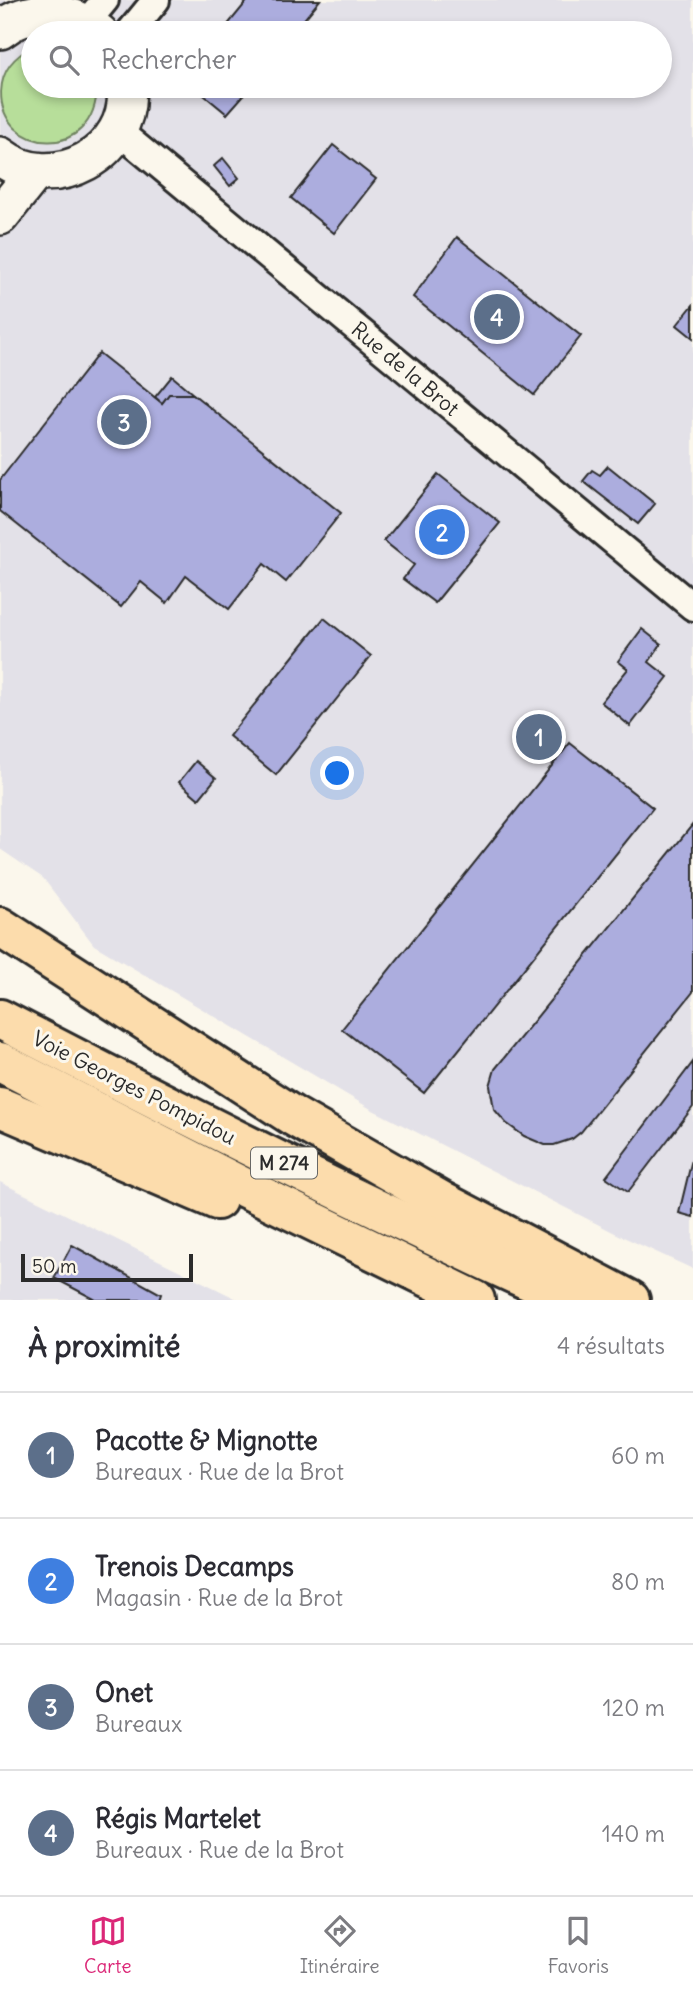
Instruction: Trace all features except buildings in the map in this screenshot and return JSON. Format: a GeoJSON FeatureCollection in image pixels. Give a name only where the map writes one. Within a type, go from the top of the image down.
{"type":"FeatureCollection","features":[{"type":"Feature","properties":{"kind":"highway"},"geometry":{"type":"LineString","coordinates":[[0,927],[293,1116],[443,1202],[630,1300]]}},
{"type":"Feature","properties":{"kind":"highway","name":"Voie Georges Pompidou"},"geometry":{"type":"LineString","coordinates":[[0,1019],[141,1093],[485,1261],[572,1300]]}},
{"type":"Feature","properties":{"kind":"highway","name":"Voie Georges Pompidou"},"geometry":{"type":"LineString","coordinates":[[0,1062],[237,1184],[475,1300]]}},
{"type":"Feature","properties":{"kind":"highway"},"geometry":{"type":"LineString","coordinates":[[0,1107],[442,1300]]}},
{"type":"Feature","properties":{"kind":"main road"},"geometry":{"type":"LineString","coordinates":[[0,30],[9,23],[34,14],[61,14],[97,19]]}},
{"type":"Feature","properties":{"kind":"main road"},"geometry":{"type":"LineString","coordinates":[[0,156],[9,163],[35,172],[73,168],[91,160],[106,147],[117,130],[125,110],[126,98]]}},
{"type":"Feature","properties":{"kind":"main road"},"geometry":{"type":"LineString","coordinates":[[0,216],[35,172]]}},
{"type":"Feature","properties":{"kind":"street"},"geometry":{"type":"LineString","coordinates":[[139,21],[156,0]]}},
{"type":"Feature","properties":{"kind":"street","name":"Rue de la Brot"},"geometry":{"type":"LineString","coordinates":[[117,130],[693,607]]}},
{"type":"Feature","properties":{"kind":"shaded area"},"geometry":{"type":"Polygon","coordinates":[[[0,0],[693,0],[693,1269],[619,1235],[371,1109],[94,945],[43,878],[0,849],[0,0]]]}},
{"type":"Feature","properties":{"kind":"shaded area"},"geometry":{"type":"Polygon","coordinates":[[[0,1182],[22,1193],[239,1300],[0,1300],[0,1182]]]}},
{"type":"Feature","properties":{"kind":"green space"},"geometry":{"type":"Polygon","coordinates":[[[20,55],[21,98],[95,98],[93,111],[81,129],[66,139],[48,141],[31,138],[15,128],[5,113],[1,92],[7,70],[20,55]]]}},
{"type":"Feature","properties":{"kind":"place","name":"Régis Martelet"},"geometry":{"type":"Point","coordinates":[497,317]}},
{"type":"Feature","properties":{"kind":"place","name":"Onet"},"geometry":{"type":"Point","coordinates":[124,422]}},
{"type":"Feature","properties":{"kind":"place","name":"Trenois Decamps"},"geometry":{"type":"Point","coordinates":[442,532]}},
{"type":"Feature","properties":{"kind":"place","name":"Pacotte & Mignotte"},"geometry":{"type":"Point","coordinates":[539,737]}}]}
